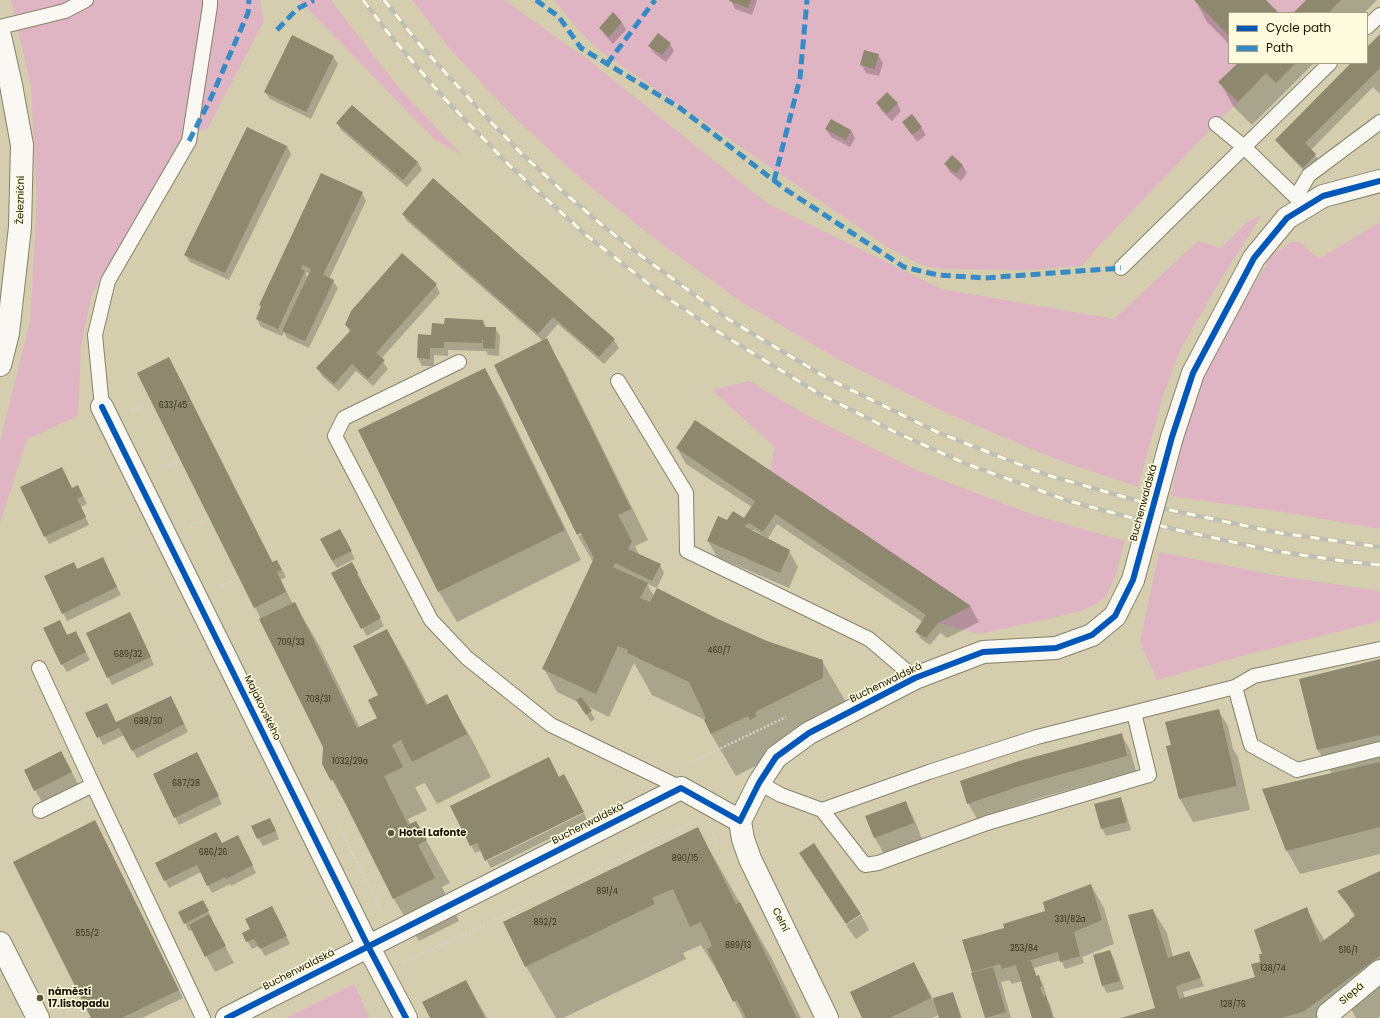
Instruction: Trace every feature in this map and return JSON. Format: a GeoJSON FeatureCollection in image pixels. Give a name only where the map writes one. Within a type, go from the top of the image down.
{"type":"FeatureCollection","features":[{"type":"Feature","properties":{"kind":"street","name":"Železniční"},"geometry":{"type":"LineString","coordinates":[[0,36],[6,86],[22,145],[20,227],[8,333],[0,365]]}},
{"type":"Feature","properties":{"kind":"street","name":"Buchenwaldská"},"geometry":{"type":"LineString","coordinates":[[740,821],[759,783],[776,757],[809,733],[915,678],[983,652],[1056,648],[1092,635],[1115,616],[1134,580],[1172,437],[1193,373],[1254,258],[1301,202],[1380,181]]}},
{"type":"Feature","properties":{"kind":"street","name":"Majakovského"},"geometry":{"type":"LineString","coordinates":[[102,407],[368,946],[406,1018]]}},
{"type":"Feature","properties":{"kind":"street","name":"Buchenwaldská"},"geometry":{"type":"LineString","coordinates":[[227,1018],[681,788]]}},
{"type":"Feature","properties":{"kind":"street"},"geometry":{"type":"LineString","coordinates":[[681,788],[740,821]]}},
{"type":"Feature","properties":{"kind":"street","name":"Celní"},"geometry":{"type":"LineString","coordinates":[[740,821],[743,839],[750,859],[827,1018]]}},
{"type":"Feature","properties":{"kind":"street"},"geometry":{"type":"LineString","coordinates":[[0,943],[38,1018]]}},
{"type":"Feature","properties":{"kind":"street","name":"Slepá"},"geometry":{"type":"LineString","coordinates":[[1330,1018],[1328,1014],[1380,971]]}},
{"type":"Feature","properties":{"kind":"lane"},"geometry":{"type":"LineString","coordinates":[[0,27],[65,11],[86,0]]}},
{"type":"Feature","properties":{"kind":"lane"},"geometry":{"type":"LineString","coordinates":[[102,407],[95,335],[108,281],[188,141],[210,0]]}},
{"type":"Feature","properties":{"kind":"lane"},"geometry":{"type":"LineString","coordinates":[[1368,26],[1380,15]]}},
{"type":"Feature","properties":{"kind":"lane"},"geometry":{"type":"LineString","coordinates":[[1121,268],[1329,64]]}},
{"type":"Feature","properties":{"kind":"lane"},"geometry":{"type":"LineString","coordinates":[[1216,124],[1244,147],[1301,202],[1309,175],[1380,122]]}},
{"type":"Feature","properties":{"kind":"lane"},"geometry":{"type":"LineString","coordinates":[[459,362],[344,418],[335,436],[408,578],[431,620],[467,658],[551,725],[681,788]]}},
{"type":"Feature","properties":{"kind":"lane"},"geometry":{"type":"LineString","coordinates":[[618,380],[686,493],[687,551],[869,639],[915,678]]}},
{"type":"Feature","properties":{"kind":"lane"},"geometry":{"type":"LineString","coordinates":[[822,810],[929,772],[1037,737],[1236,687],[1254,676],[1380,649]]}},
{"type":"Feature","properties":{"kind":"lane"},"geometry":{"type":"LineString","coordinates":[[39,668],[203,1018]]}},
{"type":"Feature","properties":{"kind":"lane"},"geometry":{"type":"LineString","coordinates":[[1236,687],[1251,746],[1297,770],[1380,749]]}},
{"type":"Feature","properties":{"kind":"lane"},"geometry":{"type":"LineString","coordinates":[[759,783],[781,795],[822,810],[865,865],[878,863],[987,823],[1149,775],[1134,713]]}},
{"type":"Feature","properties":{"kind":"lane"},"geometry":{"type":"LineString","coordinates":[[40,811],[93,785]]}},
{"type":"Feature","properties":{"kind":"path"},"geometry":{"type":"LineString","coordinates":[[132,411],[151,402]]}},
{"type":"Feature","properties":{"kind":"path"},"geometry":{"type":"LineString","coordinates":[[161,469],[180,460]]}},
{"type":"Feature","properties":{"kind":"path"},"geometry":{"type":"LineString","coordinates":[[190,526],[209,518]]}},
{"type":"Feature","properties":{"kind":"path"},"geometry":{"type":"LineString","coordinates":[[219,588],[239,577]]}},
{"type":"Feature","properties":{"kind":"path"},"geometry":{"type":"LineString","coordinates":[[399,964],[478,928],[692,823],[699,822]]}},
{"type":"Feature","properties":{"kind":"path"},"geometry":{"type":"LineString","coordinates":[[709,827],[719,848]]}},
{"type":"Feature","properties":{"kind":"shaded area"},"geometry":{"type":"Polygon","coordinates":[[[11,0],[260,0],[264,21],[208,128],[182,137],[92,294],[81,346],[78,416],[27,439],[0,523],[0,442],[30,322],[37,200],[31,87],[11,0]]]}},
{"type":"Feature","properties":{"kind":"shaded area"},"geometry":{"type":"Polygon","coordinates":[[[299,0],[331,0],[401,90],[462,155],[434,139],[299,0]]]}},
{"type":"Feature","properties":{"kind":"shaded area"},"geometry":{"type":"Polygon","coordinates":[[[412,0],[504,0],[590,61],[767,203],[941,289],[1114,319],[1198,241],[1221,248],[1247,222],[1262,215],[1220,281],[1179,352],[1162,400],[1138,487],[1053,458],[947,413],[838,359],[740,301],[650,235],[573,172],[507,110],[450,49],[412,0]]]}},
{"type":"Feature","properties":{"kind":"shaded area"},"geometry":{"type":"Polygon","coordinates":[[[553,0],[1341,0],[1329,12],[1228,12],[1228,64],[1276,64],[1209,131],[1098,247],[1082,266],[1023,270],[943,269],[923,266],[889,248],[610,58],[592,44],[574,25],[553,0]]]}},
{"type":"Feature","properties":{"kind":"shaded area"},"geometry":{"type":"Polygon","coordinates":[[[1380,222],[1380,529],[1284,512],[1171,496],[1190,406],[1214,353],[1271,256],[1290,242],[1299,242],[1319,259],[1380,222]]]}},
{"type":"Feature","properties":{"kind":"shaded area"},"geometry":{"type":"Polygon","coordinates":[[[749,381],[807,415],[921,472],[1034,515],[1125,541],[1116,574],[1106,597],[1094,605],[1078,612],[980,634],[938,623],[971,606],[770,471],[775,447],[712,390],[749,381]]]}},
{"type":"Feature","properties":{"kind":"shaded area"},"geometry":{"type":"Polygon","coordinates":[[[1159,552],[1273,575],[1380,591],[1380,621],[1249,654],[1157,680],[1140,642],[1159,552]]]}},
{"type":"Feature","properties":{"kind":"shaded area"},"geometry":{"type":"Polygon","coordinates":[[[354,984],[370,1018],[286,1018],[354,984]]]}},
{"type":"Feature","properties":{"kind":"building"},"geometry":{"type":"Polygon","coordinates":[[[751,0],[748,8],[729,1],[751,0]]]}},
{"type":"Feature","properties":{"kind":"building"},"geometry":{"type":"Polygon","coordinates":[[[1194,0],[1266,0],[1278,12],[1228,12],[1228,35],[1194,0]]]}},
{"type":"Feature","properties":{"kind":"building"},"geometry":{"type":"Polygon","coordinates":[[[1306,0],[1341,0],[1329,12],[1294,12],[1306,0]]]}},
{"type":"Feature","properties":{"kind":"building"},"geometry":{"type":"Polygon","coordinates":[[[613,12],[622,22],[609,37],[599,28],[613,12]]]}},
{"type":"Feature","properties":{"kind":"building"},"geometry":{"type":"Polygon","coordinates":[[[658,33],[671,43],[662,55],[648,46],[658,33]]]}},
{"type":"Feature","properties":{"kind":"building"},"geometry":{"type":"Polygon","coordinates":[[[1380,34],[1380,68],[1305,143],[1316,154],[1303,168],[1275,140],[1350,64],[1368,64],[1368,46],[1380,34]]]}},
{"type":"Feature","properties":{"kind":"building"},"geometry":{"type":"Polygon","coordinates":[[[292,35],[334,56],[306,112],[264,92],[292,35]]]}},
{"type":"Feature","properties":{"kind":"building"},"geometry":{"type":"Polygon","coordinates":[[[864,50],[879,54],[875,69],[860,65],[864,50]]]}},
{"type":"Feature","properties":{"kind":"building"},"geometry":{"type":"Polygon","coordinates":[[[1237,64],[1295,64],[1276,83],[1266,73],[1238,102],[1218,82],[1237,64]]]}},
{"type":"Feature","properties":{"kind":"building"},"geometry":{"type":"Polygon","coordinates":[[[887,92],[898,103],[887,114],[876,103],[887,92]]]}},
{"type":"Feature","properties":{"kind":"building"},"geometry":{"type":"Polygon","coordinates":[[[352,105],[418,162],[403,180],[336,123],[352,105]]]}},
{"type":"Feature","properties":{"kind":"building"},"geometry":{"type":"Polygon","coordinates":[[[912,114],[922,127],[912,135],[902,122],[912,114]]]}},
{"type":"Feature","properties":{"kind":"building"},"geometry":{"type":"Polygon","coordinates":[[[831,119],[851,130],[846,140],[825,129],[831,119]]]}},
{"type":"Feature","properties":{"kind":"building"},"geometry":{"type":"Polygon","coordinates":[[[247,127],[287,146],[225,273],[184,255],[247,127]]]}},
{"type":"Feature","properties":{"kind":"building"},"geometry":{"type":"Polygon","coordinates":[[[952,155],[963,165],[956,174],[944,164],[952,155]]]}},
{"type":"Feature","properties":{"kind":"building"},"geometry":{"type":"Polygon","coordinates":[[[321,173],[363,192],[323,275],[334,280],[305,341],[282,331],[311,269],[303,265],[301,269],[305,271],[278,329],[256,319],[261,306],[259,305],[321,173]]]}},
{"type":"Feature","properties":{"kind":"building"},"geometry":{"type":"Polygon","coordinates":[[[433,178],[615,339],[599,357],[553,317],[538,334],[402,214],[433,178]]]}},
{"type":"Feature","properties":{"kind":"building"},"geometry":{"type":"Polygon","coordinates":[[[402,253],[437,284],[376,353],[385,360],[368,379],[352,364],[334,384],[316,368],[351,330],[345,325],[351,311],[402,253]]]}},
{"type":"Feature","properties":{"kind":"building"},"geometry":{"type":"Polygon","coordinates":[[[445,318],[483,320],[484,327],[496,327],[495,349],[483,348],[483,336],[482,343],[444,342],[444,348],[430,348],[430,359],[417,358],[418,334],[431,335],[432,323],[444,324],[445,318]]]}},
{"type":"Feature","properties":{"kind":"building"},"geometry":{"type":"Polygon","coordinates":[[[547,338],[631,509],[618,515],[632,541],[628,549],[661,564],[652,581],[615,563],[613,567],[648,583],[640,598],[650,602],[657,588],[718,619],[767,641],[823,660],[823,678],[755,712],[757,716],[750,720],[748,716],[711,734],[704,720],[706,718],[689,682],[627,653],[628,650],[618,646],[596,694],[542,669],[594,558],[581,533],[577,535],[494,365],[547,338]]]}},
{"type":"Feature","properties":{"kind":"building"},"geometry":{"type":"Polygon","coordinates":[[[169,357],[272,562],[277,560],[282,570],[277,572],[286,592],[254,608],[137,373],[169,357]]]}},
{"type":"Feature","properties":{"kind":"building"},"geometry":{"type":"Polygon","coordinates":[[[485,368],[565,530],[438,592],[358,430],[485,368]]]}},
{"type":"Feature","properties":{"kind":"building"},"geometry":{"type":"Polygon","coordinates":[[[695,420],[971,606],[938,623],[926,638],[915,632],[926,615],[775,514],[763,532],[749,523],[744,526],[790,550],[780,573],[707,541],[718,516],[727,520],[733,511],[744,518],[755,501],[676,448],[695,420]]]}},
{"type":"Feature","properties":{"kind":"building"},"geometry":{"type":"Polygon","coordinates":[[[62,467],[72,488],[78,485],[83,496],[77,499],[86,517],[44,537],[20,487],[62,467]]]}},
{"type":"Feature","properties":{"kind":"building"},"geometry":{"type":"Polygon","coordinates":[[[340,529],[352,551],[332,561],[320,539],[340,529]]]}},
{"type":"Feature","properties":{"kind":"building"},"geometry":{"type":"Polygon","coordinates":[[[103,557],[117,587],[62,614],[44,576],[74,562],[77,569],[103,557]]]}},
{"type":"Feature","properties":{"kind":"building"},"geometry":{"type":"Polygon","coordinates":[[[352,562],[381,618],[361,629],[331,573],[352,562]]]}},
{"type":"Feature","properties":{"kind":"building"},"geometry":{"type":"Polygon","coordinates":[[[295,602],[357,728],[377,718],[368,700],[378,695],[353,646],[387,629],[426,705],[447,694],[467,734],[412,762],[401,740],[392,745],[403,767],[384,776],[408,825],[416,821],[427,840],[418,845],[435,878],[393,899],[333,779],[331,781],[322,764],[323,747],[259,619],[295,602]]]}},
{"type":"Feature","properties":{"kind":"building"},"geometry":{"type":"Polygon","coordinates":[[[130,612],[151,657],[107,678],[86,633],[130,612]]]}},
{"type":"Feature","properties":{"kind":"building"},"geometry":{"type":"Polygon","coordinates":[[[60,620],[67,635],[76,631],[86,652],[61,665],[43,628],[60,620]]]}},
{"type":"Feature","properties":{"kind":"building"},"geometry":{"type":"Polygon","coordinates":[[[1380,659],[1380,735],[1317,750],[1299,679],[1380,659]]]}},
{"type":"Feature","properties":{"kind":"building"},"geometry":{"type":"Polygon","coordinates":[[[171,696],[184,724],[132,751],[119,728],[97,738],[85,713],[107,703],[116,722],[171,696]]]}},
{"type":"Feature","properties":{"kind":"building"},"geometry":{"type":"Polygon","coordinates":[[[581,697],[592,711],[586,715],[576,700],[581,697]]]}},
{"type":"Feature","properties":{"kind":"building"},"geometry":{"type":"Polygon","coordinates":[[[1219,709],[1237,786],[1179,799],[1166,746],[1171,745],[1165,722],[1219,709]]]}},
{"type":"Feature","properties":{"kind":"building"},"geometry":{"type":"Polygon","coordinates":[[[1122,733],[1127,756],[1026,784],[967,804],[960,781],[1019,761],[1122,733]]]}},
{"type":"Feature","properties":{"kind":"building"},"geometry":{"type":"Polygon","coordinates":[[[61,751],[72,772],[34,791],[24,770],[61,751]]]}},
{"type":"Feature","properties":{"kind":"building"},"geometry":{"type":"Polygon","coordinates":[[[197,752],[219,796],[174,818],[153,774],[197,752]]]}},
{"type":"Feature","properties":{"kind":"building"},"geometry":{"type":"Polygon","coordinates":[[[549,757],[559,777],[564,774],[584,812],[485,861],[477,843],[470,846],[450,806],[549,757]]]}},
{"type":"Feature","properties":{"kind":"building"},"geometry":{"type":"Polygon","coordinates":[[[1380,762],[1380,827],[1286,851],[1262,789],[1380,762]]]}},
{"type":"Feature","properties":{"kind":"building"},"geometry":{"type":"Polygon","coordinates":[[[1121,797],[1127,822],[1101,829],[1094,804],[1121,797]]]}},
{"type":"Feature","properties":{"kind":"building"},"geometry":{"type":"Polygon","coordinates":[[[906,801],[914,823],[874,838],[865,816],[906,801]]]}},
{"type":"Feature","properties":{"kind":"building"},"geometry":{"type":"Polygon","coordinates":[[[270,818],[276,831],[257,839],[251,826],[270,818]]]}},
{"type":"Feature","properties":{"kind":"building"},"geometry":{"type":"Polygon","coordinates":[[[95,820],[179,990],[122,1018],[91,1018],[13,862],[95,820]]]}},
{"type":"Feature","properties":{"kind":"building"},"geometry":{"type":"Polygon","coordinates":[[[698,827],[736,904],[740,902],[797,1018],[746,1018],[737,1000],[733,1002],[707,949],[712,946],[701,922],[690,927],[673,889],[652,898],[655,904],[525,967],[503,922],[698,827]]]}},
{"type":"Feature","properties":{"kind":"building"},"geometry":{"type":"Polygon","coordinates":[[[216,832],[222,843],[238,835],[253,865],[226,879],[225,877],[207,886],[197,865],[164,881],[155,863],[216,832]]]}},
{"type":"Feature","properties":{"kind":"building"},"geometry":{"type":"Polygon","coordinates":[[[814,843],[861,914],[846,924],[799,853],[814,843]]]}},
{"type":"Feature","properties":{"kind":"building"},"geometry":{"type":"Polygon","coordinates":[[[1380,871],[1380,956],[1303,1012],[1281,1018],[1121,1018],[1155,1008],[1128,915],[1153,909],[1168,958],[1189,951],[1201,978],[1176,986],[1179,999],[1255,977],[1251,964],[1260,962],[1259,954],[1262,954],[1254,930],[1307,907],[1320,943],[1356,915],[1337,891],[1380,871]]]}},
{"type":"Feature","properties":{"kind":"building"},"geometry":{"type":"Polygon","coordinates":[[[1091,884],[1102,920],[1074,932],[1080,956],[1060,962],[1058,952],[1025,962],[1031,961],[1036,976],[1039,975],[1042,987],[1040,987],[1043,996],[1046,995],[1053,1018],[1032,1018],[1016,965],[1002,969],[1000,964],[972,972],[962,940],[1004,928],[1003,924],[1045,911],[1043,902],[1091,884]]]}},
{"type":"Feature","properties":{"kind":"building"},"geometry":{"type":"Polygon","coordinates":[[[203,900],[209,911],[184,924],[178,912],[203,900]]]}},
{"type":"Feature","properties":{"kind":"building"},"geometry":{"type":"Polygon","coordinates":[[[272,906],[287,936],[260,949],[254,939],[246,942],[242,933],[250,929],[245,919],[272,906]]]}},
{"type":"Feature","properties":{"kind":"building"},"geometry":{"type":"Polygon","coordinates":[[[209,914],[226,946],[205,957],[189,925],[209,914]]]}},
{"type":"Feature","properties":{"kind":"building"},"geometry":{"type":"Polygon","coordinates":[[[1110,950],[1120,981],[1102,986],[1093,955],[1110,950]]]}},
{"type":"Feature","properties":{"kind":"building"},"geometry":{"type":"Polygon","coordinates":[[[914,962],[931,998],[890,1018],[862,1018],[850,992],[914,962]]]}},
{"type":"Feature","properties":{"kind":"building"},"geometry":{"type":"Polygon","coordinates":[[[993,967],[1006,1012],[985,1018],[971,973],[993,967]]]}},
{"type":"Feature","properties":{"kind":"building"},"geometry":{"type":"Polygon","coordinates":[[[466,980],[485,1018],[430,1018],[422,1002],[466,980]]]}},
{"type":"Feature","properties":{"kind":"building"},"geometry":{"type":"Polygon","coordinates":[[[953,992],[961,1018],[939,1018],[933,998],[953,992]]]}},
{"type":"Feature","properties":{"kind":"railway"},"geometry":{"type":"LineString","coordinates":[[363,0],[389,34],[443,97],[508,164],[586,235],[663,295],[720,333],[818,393],[893,431],[964,463],[1069,501],[1173,529],[1274,551],[1380,565]]}},
{"type":"Feature","properties":{"kind":"railway"},"geometry":{"type":"LineString","coordinates":[[384,0],[420,45],[489,120],[521,153],[596,220],[636,252],[728,319],[827,378],[939,433],[1047,475],[1170,510],[1280,533],[1380,547]]}},
{"type":"Feature","properties":{"kind":"marked path"},"geometry":{"type":"LineString","coordinates":[[189,141],[211,98],[248,13],[249,0]]}},
{"type":"Feature","properties":{"kind":"marked path"},"geometry":{"type":"LineString","coordinates":[[277,30],[297,9],[314,0]]}},
{"type":"Feature","properties":{"kind":"marked path"},"geometry":{"type":"LineString","coordinates":[[536,0],[559,17],[581,48],[680,108],[785,189],[904,267],[938,275],[985,278],[1121,268]]}},
{"type":"Feature","properties":{"kind":"marked path"},"geometry":{"type":"LineString","coordinates":[[607,64],[655,0]]}},
{"type":"Feature","properties":{"kind":"marked path"},"geometry":{"type":"LineString","coordinates":[[774,181],[800,78],[807,0]]}},
{"type":"Feature","properties":{"kind":"cycle path"},"geometry":{"type":"LineString","coordinates":[[227,1018],[681,788],[740,821],[759,783],[776,757],[809,733],[915,678],[983,652],[1056,648],[1092,635],[1115,616],[1133,580],[1172,437],[1193,373],[1254,258],[1287,218],[1323,196],[1380,181]]}},
{"type":"Feature","properties":{"kind":"cycle path"},"geometry":{"type":"LineString","coordinates":[[102,407],[368,946],[406,1018]]}},
{"type":"Feature","properties":{"kind":"place","name":"Hotel Lafonte"},"geometry":{"type":"Point","coordinates":[391,833]}},
{"type":"Feature","properties":{"kind":"place","name":"náměstí 17.listopadu"},"geometry":{"type":"Point","coordinates":[40,998]}}]}
